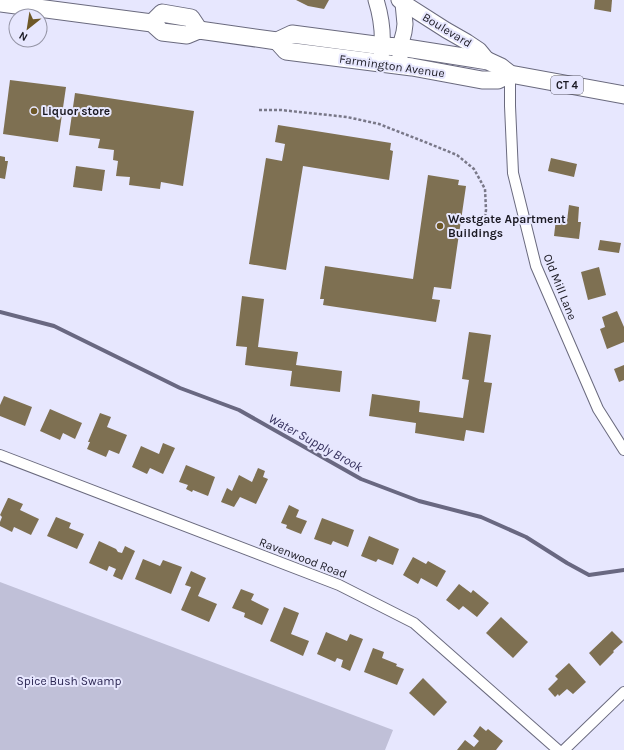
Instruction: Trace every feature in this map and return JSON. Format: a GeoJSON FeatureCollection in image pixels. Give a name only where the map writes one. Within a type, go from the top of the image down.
{"type":"FeatureCollection","features":[{"type":"Feature","properties":{"kind":"main road"},"geometry":{"type":"LineString","coordinates":[[376,0],[381,15],[383,46],[380,63]]}},
{"type":"Feature","properties":{"kind":"main road","name":"Boulevard"},"geometry":{"type":"LineString","coordinates":[[400,66],[400,47],[405,24],[401,2]]}},
{"type":"Feature","properties":{"kind":"main road","name":"Boulevard"},"geometry":{"type":"LineString","coordinates":[[401,2],[480,50],[488,61]]}},
{"type":"Feature","properties":{"kind":"main road","name":"Farmington Avenue"},"geometry":{"type":"LineString","coordinates":[[0,3],[152,23],[162,13],[191,18],[199,30],[277,41],[292,34],[400,47],[488,61],[501,67],[510,74],[624,95]]}},
{"type":"Feature","properties":{"kind":"main road","name":"Farmington Avenue"},"geometry":{"type":"LineString","coordinates":[[277,41],[286,51],[380,63],[482,80],[498,80],[510,74]]}},
{"type":"Feature","properties":{"kind":"street","name":"Old Mill Lane"},"geometry":{"type":"LineString","coordinates":[[510,74],[513,173],[536,266],[598,409],[624,450]]}},
{"type":"Feature","properties":{"kind":"street","name":"Ravenwood Road"},"geometry":{"type":"LineString","coordinates":[[0,455],[339,585],[414,622],[558,750]]}},
{"type":"Feature","properties":{"kind":"street"},"geometry":{"type":"LineString","coordinates":[[564,750],[624,692]]}},
{"type":"Feature","properties":{"kind":"path"},"geometry":{"type":"LineString","coordinates":[[259,110],[281,110],[347,117],[379,124],[457,155],[474,169],[485,189],[486,210],[484,225]]}},
{"type":"Feature","properties":{"kind":"green space","name":"Spice Bush Swamp"},"geometry":{"type":"Polygon","coordinates":[[[0,582],[393,730],[385,750],[0,750],[0,582]]]}},
{"type":"Feature","properties":{"kind":"building"},"geometry":{"type":"Polygon","coordinates":[[[296,0],[329,0],[324,9],[308,6],[296,0]]]}},
{"type":"Feature","properties":{"kind":"building"},"geometry":{"type":"Polygon","coordinates":[[[595,0],[612,0],[611,12],[594,9],[595,0]]]}},
{"type":"Feature","properties":{"kind":"building","name":"Liquor store"},"geometry":{"type":"Polygon","coordinates":[[[10,80],[66,87],[58,142],[3,134],[10,80]]]}},
{"type":"Feature","properties":{"kind":"building"},"geometry":{"type":"Polygon","coordinates":[[[75,93],[194,111],[183,186],[161,182],[160,189],[129,185],[130,177],[116,176],[118,161],[113,160],[114,150],[98,148],[100,139],[69,135],[75,93]]]}},
{"type":"Feature","properties":{"kind":"building"},"geometry":{"type":"Polygon","coordinates":[[[278,125],[391,143],[390,150],[393,151],[389,180],[303,166],[286,270],[249,264],[266,158],[282,161],[285,144],[275,142],[278,125]]]}},
{"type":"Feature","properties":{"kind":"building"},"geometry":{"type":"Polygon","coordinates":[[[0,156],[5,157],[5,161],[8,161],[5,179],[0,178],[0,156]]]}},
{"type":"Feature","properties":{"kind":"building"},"geometry":{"type":"Polygon","coordinates":[[[551,158],[577,164],[574,177],[548,171],[551,158]]]}},
{"type":"Feature","properties":{"kind":"building"},"geometry":{"type":"Polygon","coordinates":[[[76,166],[105,170],[102,191],[73,187],[76,166]]]}},
{"type":"Feature","properties":{"kind":"building","name":"Westgate Apartment Buildings"},"geometry":{"type":"Polygon","coordinates":[[[428,175],[459,180],[458,185],[466,186],[451,289],[434,287],[432,299],[440,300],[436,322],[323,305],[324,299],[320,299],[325,266],[413,279],[428,175]]]}},
{"type":"Feature","properties":{"kind":"building"},"geometry":{"type":"Polygon","coordinates":[[[569,205],[579,207],[578,222],[581,222],[579,239],[554,236],[556,219],[567,221],[569,205]]]}},
{"type":"Feature","properties":{"kind":"building"},"geometry":{"type":"Polygon","coordinates":[[[600,240],[621,243],[619,253],[598,250],[600,240]]]}},
{"type":"Feature","properties":{"kind":"building"},"geometry":{"type":"Polygon","coordinates":[[[599,267],[606,295],[588,300],[581,272],[599,267]]]}},
{"type":"Feature","properties":{"kind":"building"},"geometry":{"type":"Polygon","coordinates":[[[242,296],[264,299],[258,347],[298,352],[296,365],[342,371],[340,392],[290,386],[292,371],[245,365],[247,347],[236,346],[242,296]]]}},
{"type":"Feature","properties":{"kind":"building"},"geometry":{"type":"Polygon","coordinates":[[[617,311],[624,327],[624,342],[607,349],[600,329],[605,327],[602,317],[617,311]]]}},
{"type":"Feature","properties":{"kind":"building"},"geometry":{"type":"Polygon","coordinates":[[[469,332],[491,335],[484,382],[492,383],[484,433],[466,430],[464,441],[415,433],[416,423],[369,416],[372,394],[420,401],[419,412],[463,418],[469,380],[462,379],[469,332]]]}},
{"type":"Feature","properties":{"kind":"building"},"geometry":{"type":"Polygon","coordinates":[[[624,365],[624,380],[619,382],[614,369],[624,365]]]}},
{"type":"Feature","properties":{"kind":"building"},"geometry":{"type":"Polygon","coordinates":[[[4,396],[32,407],[25,426],[0,416],[0,405],[4,396]]]}},
{"type":"Feature","properties":{"kind":"building"},"geometry":{"type":"Polygon","coordinates":[[[50,409],[82,423],[75,439],[63,433],[60,440],[40,431],[50,409]]]}},
{"type":"Feature","properties":{"kind":"building"},"geometry":{"type":"Polygon","coordinates":[[[100,413],[111,417],[107,427],[127,435],[119,454],[109,450],[106,457],[87,449],[90,442],[88,442],[100,413]]]}},
{"type":"Feature","properties":{"kind":"building"},"geometry":{"type":"Polygon","coordinates":[[[163,443],[175,448],[163,474],[150,468],[147,474],[132,467],[141,446],[159,454],[163,443]]]}},
{"type":"Feature","properties":{"kind":"building"},"geometry":{"type":"Polygon","coordinates":[[[186,465],[215,477],[208,496],[193,490],[192,492],[186,489],[188,485],[179,482],[186,465]]]}},
{"type":"Feature","properties":{"kind":"building"},"geometry":{"type":"Polygon","coordinates":[[[258,468],[265,471],[263,477],[268,479],[256,504],[240,497],[234,507],[221,502],[227,488],[232,491],[239,475],[252,482],[258,468]]]}},
{"type":"Feature","properties":{"kind":"building"},"geometry":{"type":"Polygon","coordinates":[[[8,498],[23,504],[20,510],[39,519],[31,535],[14,527],[12,532],[0,526],[2,517],[0,515],[8,498]]]}},
{"type":"Feature","properties":{"kind":"building"},"geometry":{"type":"Polygon","coordinates":[[[289,505],[299,510],[296,517],[307,521],[301,534],[286,528],[287,525],[281,523],[289,505]]]}},
{"type":"Feature","properties":{"kind":"building"},"geometry":{"type":"Polygon","coordinates":[[[56,517],[71,523],[69,528],[84,534],[77,549],[47,536],[56,517]]]}},
{"type":"Feature","properties":{"kind":"building"},"geometry":{"type":"Polygon","coordinates":[[[322,518],[354,530],[348,547],[333,541],[331,545],[314,539],[322,518]]]}},
{"type":"Feature","properties":{"kind":"building"},"geometry":{"type":"Polygon","coordinates":[[[369,536],[399,549],[393,565],[378,559],[376,562],[361,556],[369,536]]]}},
{"type":"Feature","properties":{"kind":"building"},"geometry":{"type":"Polygon","coordinates":[[[99,541],[116,549],[118,552],[122,553],[125,546],[135,551],[122,580],[113,576],[116,569],[109,566],[107,571],[89,563],[99,541]]]}},
{"type":"Feature","properties":{"kind":"building"},"geometry":{"type":"Polygon","coordinates":[[[413,557],[426,564],[428,561],[446,571],[437,587],[421,578],[418,584],[403,575],[413,557]]]}},
{"type":"Feature","properties":{"kind":"building"},"geometry":{"type":"Polygon","coordinates":[[[143,559],[160,566],[163,560],[182,567],[171,594],[135,579],[143,559]]]}},
{"type":"Feature","properties":{"kind":"building"},"geometry":{"type":"Polygon","coordinates":[[[191,571],[206,578],[198,596],[217,604],[209,622],[181,610],[191,587],[185,585],[191,571]]]}},
{"type":"Feature","properties":{"kind":"building"},"geometry":{"type":"Polygon","coordinates":[[[459,584],[471,593],[473,590],[489,603],[477,617],[463,606],[459,610],[446,600],[459,584]]]}},
{"type":"Feature","properties":{"kind":"building"},"geometry":{"type":"Polygon","coordinates":[[[241,589],[254,594],[251,600],[269,609],[262,625],[244,617],[245,613],[232,608],[241,589]]]}},
{"type":"Feature","properties":{"kind":"building"},"geometry":{"type":"Polygon","coordinates":[[[284,607],[299,613],[291,634],[309,641],[303,656],[270,641],[284,607]]]}},
{"type":"Feature","properties":{"kind":"building"},"geometry":{"type":"Polygon","coordinates":[[[501,617],[528,642],[513,658],[486,633],[501,617]]]}},
{"type":"Feature","properties":{"kind":"building"},"geometry":{"type":"Polygon","coordinates":[[[612,631],[623,642],[600,666],[589,653],[612,631]]]}},
{"type":"Feature","properties":{"kind":"building"},"geometry":{"type":"Polygon","coordinates":[[[326,632],[347,641],[350,634],[363,639],[350,671],[341,667],[343,660],[337,658],[335,662],[317,654],[326,632]]]}},
{"type":"Feature","properties":{"kind":"building"},"geometry":{"type":"Polygon","coordinates":[[[373,648],[384,652],[382,658],[397,664],[396,666],[404,669],[397,685],[364,672],[373,648]]]}},
{"type":"Feature","properties":{"kind":"building"},"geometry":{"type":"Polygon","coordinates":[[[569,663],[586,682],[573,694],[567,689],[559,696],[558,694],[555,697],[548,689],[558,679],[555,676],[569,663]]]}},
{"type":"Feature","properties":{"kind":"building"},"geometry":{"type":"Polygon","coordinates":[[[423,678],[447,702],[434,716],[409,693],[423,678]]]}},
{"type":"Feature","properties":{"kind":"building"},"geometry":{"type":"Polygon","coordinates":[[[480,726],[486,731],[488,729],[503,741],[496,750],[457,750],[465,740],[474,747],[479,741],[473,736],[480,726]]]}},
{"type":"Feature","properties":{"kind":"waterway","name":"Water Supply Brook"},"geometry":{"type":"LineString","coordinates":[[0,312],[54,326],[180,388],[239,410],[361,479],[419,501],[481,517],[526,537],[589,575],[624,570]]}},
{"type":"Feature","properties":{"kind":"place","name":"Liquor store"},"geometry":{"type":"Point","coordinates":[34,111]}},
{"type":"Feature","properties":{"kind":"place","name":"Westgate Apartment Buildings"},"geometry":{"type":"Point","coordinates":[440,226]}}]}
